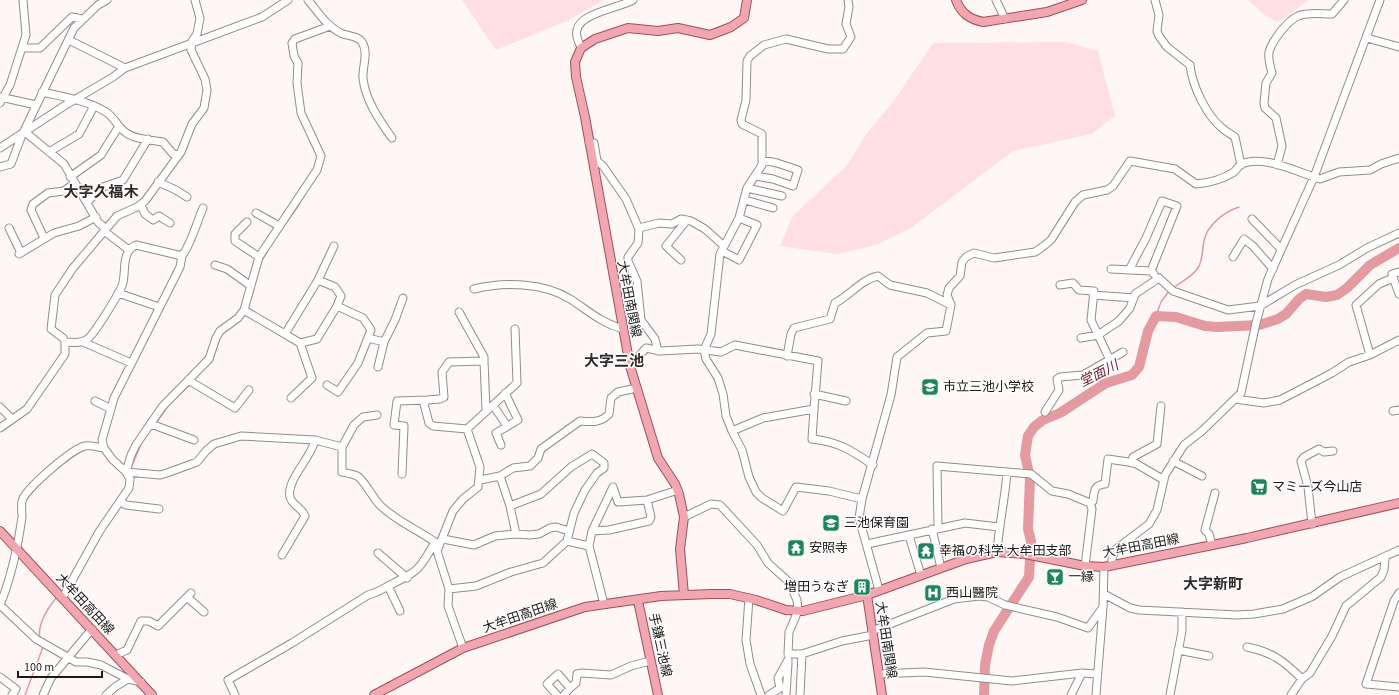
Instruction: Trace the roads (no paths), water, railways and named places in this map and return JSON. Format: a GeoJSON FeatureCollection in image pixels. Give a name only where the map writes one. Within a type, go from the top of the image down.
{"type":"FeatureCollection","features":[{"type":"Feature","properties":{"kind":"main road"},"geometry":{"type":"LineString","coordinates":[[581,48],[595,39],[628,28],[658,31],[678,28],[704,35],[719,33],[744,18],[747,0]]}},
{"type":"Feature","properties":{"kind":"main road"},"geometry":{"type":"LineString","coordinates":[[956,0],[959,9],[965,15],[975,20],[988,22],[1047,12],[1082,0]]}},
{"type":"Feature","properties":{"kind":"main road","name":"大牟田南関線"},"geometry":{"type":"LineString","coordinates":[[581,48],[575,62],[575,72],[630,366],[658,458],[678,490],[684,516],[680,565],[684,595],[730,594],[750,598],[786,610],[798,611],[813,610],[867,595],[882,695]]}},
{"type":"Feature","properties":{"kind":"main road","name":"大牟田高田線"},"geometry":{"type":"LineString","coordinates":[[867,595],[966,559],[997,552],[1025,554],[1086,566],[1108,566],[1312,524],[1399,503]]}},
{"type":"Feature","properties":{"kind":"main road","name":"大牟田高田線"},"geometry":{"type":"LineString","coordinates":[[0,531],[63,597],[152,695]]}},
{"type":"Feature","properties":{"kind":"main road","name":"大牟田高田線"},"geometry":{"type":"LineString","coordinates":[[374,695],[463,648],[585,607],[684,595]]}},
{"type":"Feature","properties":{"kind":"main road","name":"手鎌三池線"},"geometry":{"type":"LineString","coordinates":[[638,601],[658,695]]}},
{"type":"Feature","properties":{"kind":"street"},"geometry":{"type":"LineString","coordinates":[[23,0],[26,35],[1,99],[36,105]]}},
{"type":"Feature","properties":{"kind":"street"},"geometry":{"type":"LineString","coordinates":[[0,167],[11,164],[23,133],[74,28],[82,18],[107,0]]}},
{"type":"Feature","properties":{"kind":"street"},"geometry":{"type":"LineString","coordinates":[[0,428],[27,409],[64,354],[66,342],[51,329],[55,295],[73,268],[117,216],[141,205],[186,143],[192,124],[206,101],[207,90],[205,79],[192,50],[192,42],[197,34],[200,18],[195,0]]}},
{"type":"Feature","properties":{"kind":"street"},"geometry":{"type":"LineString","coordinates":[[0,148],[125,68],[262,17],[288,0]]}},
{"type":"Feature","properties":{"kind":"street"},"geometry":{"type":"LineString","coordinates":[[308,0],[330,26],[342,34],[356,38],[362,42],[365,50],[363,78],[366,90],[377,116],[392,138]]}},
{"type":"Feature","properties":{"kind":"street"},"geometry":{"type":"LineString","coordinates":[[581,48],[576,36],[577,28],[582,22],[588,17],[633,0]]}},
{"type":"Feature","properties":{"kind":"street"},"geometry":{"type":"LineString","coordinates":[[848,0],[849,7],[846,24],[851,36],[843,49],[828,49],[786,39],[764,45],[750,56],[747,61],[746,100],[741,120],[742,124],[762,134],[762,165],[747,188],[739,218],[723,249],[712,334],[704,350],[706,359],[718,378],[723,394],[726,416],[742,450],[748,477],[756,492],[762,498],[783,511],[796,487],[829,491],[862,499]]}},
{"type":"Feature","properties":{"kind":"street"},"geometry":{"type":"LineString","coordinates":[[996,0],[1005,19]]}},
{"type":"Feature","properties":{"kind":"street"},"geometry":{"type":"LineString","coordinates":[[1155,0],[1159,15],[1157,31],[1159,36],[1167,47],[1190,65],[1191,78],[1198,94],[1215,122],[1235,137],[1241,165]]}},
{"type":"Feature","properties":{"kind":"street"},"geometry":{"type":"LineString","coordinates":[[1277,165],[1282,146],[1276,118],[1265,108],[1264,103],[1266,83],[1272,73],[1268,58],[1269,50],[1288,24],[1297,17],[1306,14],[1332,14],[1344,0]]}},
{"type":"Feature","properties":{"kind":"street"},"geometry":{"type":"LineString","coordinates":[[1096,695],[1104,594],[1108,566],[1116,549],[1149,524],[1157,510],[1164,480],[1173,461],[1184,445],[1202,431],[1241,393],[1260,306],[1273,269],[1314,177],[1380,0]]}},
{"type":"Feature","properties":{"kind":"street"},"geometry":{"type":"LineString","coordinates":[[22,48],[40,48],[72,17],[82,18]]}},
{"type":"Feature","properties":{"kind":"street"},"geometry":{"type":"LineString","coordinates":[[126,472],[133,450],[162,407],[209,359],[220,331],[238,318],[244,310],[259,257],[317,170],[321,156],[301,113],[297,83],[298,63],[292,49],[292,43],[295,39],[330,26]]}},
{"type":"Feature","properties":{"kind":"street"},"geometry":{"type":"LineString","coordinates":[[1367,38],[1399,47]]}},
{"type":"Feature","properties":{"kind":"street"},"geometry":{"type":"LineString","coordinates":[[69,40],[125,68]]}},
{"type":"Feature","properties":{"kind":"street"},"geometry":{"type":"LineString","coordinates":[[42,92],[94,106],[107,113],[131,136],[163,142],[174,154],[178,155]]}},
{"type":"Feature","properties":{"kind":"street"},"geometry":{"type":"LineString","coordinates":[[49,152],[79,134],[94,106]]}},
{"type":"Feature","properties":{"kind":"street"},"geometry":{"type":"LineString","coordinates":[[44,238],[31,210],[33,204],[48,193],[64,191],[72,180],[101,156],[119,126]]}},
{"type":"Feature","properties":{"kind":"street"},"geometry":{"type":"LineString","coordinates":[[23,133],[64,164],[98,222],[105,230],[129,250]]}},
{"type":"Feature","properties":{"kind":"street"},"geometry":{"type":"LineString","coordinates":[[87,202],[103,187],[123,180],[148,139]]}},
{"type":"Feature","properties":{"kind":"street"},"geometry":{"type":"LineString","coordinates":[[589,143],[594,143],[597,161],[603,166],[626,199],[639,228],[638,243],[628,257],[628,261],[634,271],[637,281],[641,320],[655,339],[658,351]]}},
{"type":"Feature","properties":{"kind":"street"},"geometry":{"type":"LineString","coordinates":[[879,590],[860,518],[862,499],[891,395],[897,357],[927,333],[946,331],[951,305],[948,295],[949,288],[960,276],[962,262],[966,257],[974,253],[994,258],[1035,252],[1051,240],[1075,202],[1082,195],[1107,190],[1113,186],[1130,161],[1175,169],[1196,184],[1217,180],[1233,172],[1241,165],[1253,161],[1294,168],[1320,179],[1340,172],[1370,170],[1381,164],[1399,158]]}},
{"type":"Feature","properties":{"kind":"street"},"geometry":{"type":"LineString","coordinates":[[755,176],[773,179],[792,186],[798,170],[762,160]]}},
{"type":"Feature","properties":{"kind":"street"},"geometry":{"type":"LineString","coordinates":[[158,182],[187,197]]}},
{"type":"Feature","properties":{"kind":"street"},"geometry":{"type":"LineString","coordinates":[[747,188],[782,196]]}},
{"type":"Feature","properties":{"kind":"street"},"geometry":{"type":"LineString","coordinates":[[745,200],[773,208]]}},
{"type":"Feature","properties":{"kind":"street"},"geometry":{"type":"LineString","coordinates":[[1129,270],[1146,238],[1162,201],[1177,206],[1151,271]]}},
{"type":"Feature","properties":{"kind":"street"},"geometry":{"type":"LineString","coordinates":[[141,205],[145,214],[153,220],[159,216],[170,223]]}},
{"type":"Feature","properties":{"kind":"street"},"geometry":{"type":"LineString","coordinates":[[63,597],[99,532],[129,488],[130,479],[126,472],[112,459],[104,448],[102,440],[114,398],[180,267],[182,256],[190,245],[194,228],[203,208]]}},
{"type":"Feature","properties":{"kind":"street"},"geometry":{"type":"LineString","coordinates":[[256,213],[279,226]]}},
{"type":"Feature","properties":{"kind":"street"},"geometry":{"type":"LineString","coordinates":[[9,228],[20,253],[54,233],[79,226],[96,217]]}},
{"type":"Feature","properties":{"kind":"street"},"geometry":{"type":"LineString","coordinates":[[639,228],[659,223],[672,224],[681,219],[687,220],[705,229],[723,249],[739,260],[757,225],[739,218]]}},
{"type":"Feature","properties":{"kind":"street"},"geometry":{"type":"LineString","coordinates":[[1252,219],[1281,249]]}},
{"type":"Feature","properties":{"kind":"street"},"geometry":{"type":"LineString","coordinates":[[681,260],[666,246],[687,220]]}},
{"type":"Feature","properties":{"kind":"street"},"geometry":{"type":"LineString","coordinates":[[248,222],[235,234],[235,241],[259,257]]}},
{"type":"Feature","properties":{"kind":"street"},"geometry":{"type":"LineString","coordinates":[[1111,269],[1151,271],[1171,289],[1228,310],[1260,306],[1295,285],[1339,265],[1367,248],[1399,233]]}},
{"type":"Feature","properties":{"kind":"street"},"geometry":{"type":"LineString","coordinates":[[1233,258],[1244,239],[1254,246],[1273,269]]}},
{"type":"Feature","properties":{"kind":"street"},"geometry":{"type":"LineString","coordinates":[[83,342],[91,336],[122,286],[125,263],[129,250],[136,245],[182,256]]}},
{"type":"Feature","properties":{"kind":"street"},"geometry":{"type":"LineString","coordinates":[[285,334],[318,280],[334,246]]}},
{"type":"Feature","properties":{"kind":"street"},"geometry":{"type":"LineString","coordinates":[[215,265],[227,270],[251,286]]}},
{"type":"Feature","properties":{"kind":"street"},"geometry":{"type":"LineString","coordinates":[[1399,272],[1392,274],[1399,294]]}},
{"type":"Feature","properties":{"kind":"street"},"geometry":{"type":"LineString","coordinates":[[787,356],[791,334],[794,328],[830,318],[835,303],[871,278],[878,276],[890,285],[927,293],[951,305]]}},
{"type":"Feature","properties":{"kind":"street"},"geometry":{"type":"LineString","coordinates":[[1081,338],[1098,335],[1123,318],[1130,308],[1135,294],[1159,278]]}},
{"type":"Feature","properties":{"kind":"street"},"geometry":{"type":"LineString","coordinates":[[1370,355],[1356,305],[1379,284],[1393,278]]}},
{"type":"Feature","properties":{"kind":"street"},"geometry":{"type":"LineString","coordinates":[[300,343],[317,339],[338,306],[341,296],[335,288],[318,280]]}},
{"type":"Feature","properties":{"kind":"street"},"geometry":{"type":"LineString","coordinates":[[1060,284],[1073,283],[1079,290],[1094,291],[1091,320],[1109,358]]}},
{"type":"Feature","properties":{"kind":"street"},"geometry":{"type":"LineString","coordinates":[[474,289],[491,285],[516,284],[549,289],[569,298],[607,325],[623,329]]}},
{"type":"Feature","properties":{"kind":"street"},"geometry":{"type":"LineString","coordinates":[[118,293],[159,307]]}},
{"type":"Feature","properties":{"kind":"street"},"geometry":{"type":"LineString","coordinates":[[1093,295],[1134,298]]}},
{"type":"Feature","properties":{"kind":"street"},"geometry":{"type":"LineString","coordinates":[[378,367],[384,342],[395,320],[403,298]]}},
{"type":"Feature","properties":{"kind":"street"},"geometry":{"type":"LineString","coordinates":[[327,385],[338,392],[358,363],[371,330],[363,318],[338,306]]}},
{"type":"Feature","properties":{"kind":"street"},"geometry":{"type":"LineString","coordinates":[[244,310],[300,343],[312,378],[291,398]]}},
{"type":"Feature","properties":{"kind":"street"},"geometry":{"type":"LineString","coordinates":[[459,312],[484,357],[486,410]]}},
{"type":"Feature","properties":{"kind":"street"},"geometry":{"type":"LineString","coordinates":[[467,429],[517,382],[515,329]]}},
{"type":"Feature","properties":{"kind":"street"},"geometry":{"type":"LineString","coordinates":[[368,338],[384,342]]}},
{"type":"Feature","properties":{"kind":"street"},"geometry":{"type":"LineString","coordinates":[[1235,399],[1264,403],[1274,402],[1332,373],[1349,362],[1370,355],[1399,340]]}},
{"type":"Feature","properties":{"kind":"street"},"geometry":{"type":"LineString","coordinates":[[66,342],[83,342],[131,363]]}},
{"type":"Feature","properties":{"kind":"street"},"geometry":{"type":"LineString","coordinates":[[630,366],[646,348],[658,351],[704,350],[721,352],[734,345],[818,361],[814,394],[812,439],[831,441],[847,448],[872,465]]}},
{"type":"Feature","properties":{"kind":"street"},"geometry":{"type":"LineString","coordinates":[[1045,412],[1059,390],[1057,379],[1060,377],[1082,375],[1109,358],[1123,352]]}},
{"type":"Feature","properties":{"kind":"street"},"geometry":{"type":"LineString","coordinates":[[402,474],[404,426],[394,425],[397,401],[440,399],[444,397],[442,372],[449,362],[484,361]]}},
{"type":"Feature","properties":{"kind":"street"},"geometry":{"type":"LineString","coordinates":[[188,380],[235,408],[249,390]]}},
{"type":"Feature","properties":{"kind":"street"},"geometry":{"type":"LineString","coordinates":[[480,480],[500,476],[512,468],[530,466],[538,458],[541,449],[580,421],[594,422],[605,418],[610,414],[611,398],[618,392],[637,388]]}},
{"type":"Feature","properties":{"kind":"street"},"geometry":{"type":"LineString","coordinates":[[501,445],[496,433],[518,420],[505,393]]}},
{"type":"Feature","properties":{"kind":"street"},"geometry":{"type":"LineString","coordinates":[[814,394],[846,401]]}},
{"type":"Feature","properties":{"kind":"street"},"geometry":{"type":"LineString","coordinates":[[427,400],[424,404],[428,423],[433,426],[467,429]]}},
{"type":"Feature","properties":{"kind":"street"},"geometry":{"type":"LineString","coordinates":[[95,401],[111,409]]}},
{"type":"Feature","properties":{"kind":"street"},"geometry":{"type":"LineString","coordinates":[[493,405],[507,426]]}},
{"type":"Feature","properties":{"kind":"street"},"geometry":{"type":"LineString","coordinates":[[1132,463],[1133,457],[1157,444],[1161,406]]}},
{"type":"Feature","properties":{"kind":"street"},"geometry":{"type":"LineString","coordinates":[[0,407],[12,419]]}},
{"type":"Feature","properties":{"kind":"street"},"geometry":{"type":"LineString","coordinates":[[732,431],[763,418],[814,409]]}},
{"type":"Feature","properties":{"kind":"street"},"geometry":{"type":"LineString","coordinates":[[377,415],[362,417],[354,425],[342,447],[342,472],[361,478],[370,494],[381,507],[439,542],[474,545],[495,536],[516,534],[529,536],[539,534],[550,528],[556,527],[569,531]]}},
{"type":"Feature","properties":{"kind":"street"},"geometry":{"type":"LineString","coordinates":[[151,424],[194,440]]}},
{"type":"Feature","properties":{"kind":"street"},"geometry":{"type":"LineString","coordinates":[[463,648],[448,606],[449,589],[437,551],[439,542],[453,511],[463,499],[478,487],[480,480],[480,467],[467,429]]}},
{"type":"Feature","properties":{"kind":"street"},"geometry":{"type":"LineString","coordinates":[[126,472],[160,475],[167,473],[197,462],[214,444],[241,436],[315,440],[342,447]]}},
{"type":"Feature","properties":{"kind":"street"},"geometry":{"type":"LineString","coordinates":[[282,555],[305,516],[303,510],[289,496],[292,481],[303,467],[315,440]]}},
{"type":"Feature","properties":{"kind":"street"},"geometry":{"type":"LineString","coordinates":[[104,448],[86,446],[79,448],[63,459],[28,493],[22,501],[22,516],[17,548],[4,585],[0,605],[36,639],[68,656],[76,662],[87,662],[101,665],[128,679],[141,682]]}},
{"type":"Feature","properties":{"kind":"street"},"geometry":{"type":"LineString","coordinates":[[1312,524],[1308,487],[1301,461],[1304,457],[1319,449],[1324,452],[1333,451]]}},
{"type":"Feature","properties":{"kind":"street"},"geometry":{"type":"LineString","coordinates":[[449,589],[476,586],[511,572],[543,563],[567,541],[574,513],[585,490],[597,473],[604,468],[604,463],[592,454],[571,467],[541,494],[510,506]]}},
{"type":"Feature","properties":{"kind":"street"},"geometry":{"type":"LineString","coordinates":[[1090,503],[1093,501],[1095,489],[1099,485],[1105,484],[1108,459],[1132,463],[1164,480]]}},
{"type":"Feature","properties":{"kind":"street"},"geometry":{"type":"LineString","coordinates":[[1173,461],[1202,476]]}},
{"type":"Feature","properties":{"kind":"street"},"geometry":{"type":"LineString","coordinates":[[941,568],[935,528],[937,466],[1028,474],[1052,491],[1068,494],[1090,503],[1092,509],[1086,566]]}},
{"type":"Feature","properties":{"kind":"street"},"geometry":{"type":"LineString","coordinates":[[997,552],[998,527],[1003,512],[1007,472]]}},
{"type":"Feature","properties":{"kind":"street"},"geometry":{"type":"LineString","coordinates":[[500,476],[510,506],[516,534]]}},
{"type":"Feature","properties":{"kind":"street"},"geometry":{"type":"LineString","coordinates":[[604,604],[589,546],[592,532],[613,487],[618,502],[647,500],[678,490]]}},
{"type":"Feature","properties":{"kind":"street"},"geometry":{"type":"LineString","coordinates":[[1212,545],[1209,534],[1206,530],[1214,493]]}},
{"type":"Feature","properties":{"kind":"street"},"geometry":{"type":"LineString","coordinates":[[592,532],[648,522],[651,517],[647,500]]}},
{"type":"Feature","properties":{"kind":"street"},"geometry":{"type":"LineString","coordinates":[[120,501],[126,505],[159,509]]}},
{"type":"Feature","properties":{"kind":"street"},"geometry":{"type":"LineString","coordinates":[[684,516],[711,504],[720,505],[757,545],[768,563],[789,582],[797,600],[798,611],[789,632],[786,695]]}},
{"type":"Feature","properties":{"kind":"street"},"geometry":{"type":"LineString","coordinates":[[866,544],[909,536],[935,528],[965,523],[998,527]]}},
{"type":"Feature","properties":{"kind":"street"},"geometry":{"type":"LineString","coordinates":[[909,536],[921,575]]}},
{"type":"Feature","properties":{"kind":"street"},"geometry":{"type":"LineString","coordinates":[[567,541],[589,546]]}},
{"type":"Feature","properties":{"kind":"street"},"geometry":{"type":"LineString","coordinates":[[235,695],[228,680],[292,643],[368,595],[382,591],[388,586],[407,578],[417,570],[439,542]]}},
{"type":"Feature","properties":{"kind":"street"},"geometry":{"type":"LineString","coordinates":[[1104,594],[1130,608],[1152,612],[1254,614],[1283,608],[1313,596],[1340,577],[1399,550]]}},
{"type":"Feature","properties":{"kind":"street"},"geometry":{"type":"LineString","coordinates":[[378,553],[407,578]]}},
{"type":"Feature","properties":{"kind":"street"},"geometry":{"type":"LineString","coordinates":[[1291,695],[1302,679],[1310,673],[1332,636],[1346,606],[1381,577],[1384,570],[1385,558]]}},
{"type":"Feature","properties":{"kind":"street"},"geometry":{"type":"LineString","coordinates":[[388,586],[400,611]]}},
{"type":"Feature","properties":{"kind":"street"},"geometry":{"type":"LineString","coordinates":[[1399,592],[1394,601],[1366,684],[1399,687]]}},
{"type":"Feature","properties":{"kind":"street"},"geometry":{"type":"LineString","coordinates":[[116,655],[127,650],[141,621],[149,621],[158,626],[190,595],[204,612]]}},
{"type":"Feature","properties":{"kind":"street"},"geometry":{"type":"LineString","coordinates":[[788,657],[873,633],[949,600],[966,597],[988,597],[1005,605],[1057,617],[1088,628],[1103,607]]}},
{"type":"Feature","properties":{"kind":"street"},"geometry":{"type":"LineString","coordinates":[[750,598],[746,640],[750,664],[761,695]]}},
{"type":"Feature","properties":{"kind":"street"},"geometry":{"type":"LineString","coordinates":[[1170,695],[1178,650],[1182,612]]}},
{"type":"Feature","properties":{"kind":"street"},"geometry":{"type":"LineString","coordinates":[[43,695],[50,678],[92,629]]}},
{"type":"Feature","properties":{"kind":"street"},"geometry":{"type":"LineString","coordinates":[[1247,646],[1272,654],[1287,664],[1302,679]]}},
{"type":"Feature","properties":{"kind":"street"},"geometry":{"type":"LineString","coordinates":[[1178,650],[1209,656]]}},
{"type":"Feature","properties":{"kind":"street"},"geometry":{"type":"LineString","coordinates":[[800,695],[802,654]]}},
{"type":"Feature","properties":{"kind":"street"},"geometry":{"type":"LineString","coordinates":[[769,695],[780,688],[778,678],[788,657]]}},
{"type":"Feature","properties":{"kind":"street"},"geometry":{"type":"LineString","coordinates":[[564,695],[576,683],[577,674],[611,675],[631,666],[650,661]]}},
{"type":"Feature","properties":{"kind":"street"},"geometry":{"type":"LineString","coordinates":[[880,674],[924,672],[1012,681],[1082,673],[1097,674]]}},
{"type":"Feature","properties":{"kind":"street"},"geometry":{"type":"LineString","coordinates":[[1071,695],[1082,673]]}},
{"type":"Feature","properties":{"kind":"street"},"geometry":{"type":"LineString","coordinates":[[557,695],[547,684],[558,674],[570,688]]}},
{"type":"Feature","properties":{"kind":"street"},"geometry":{"type":"LineString","coordinates":[[0,677],[16,688],[12,695]]}},
{"type":"Feature","properties":{"kind":"street"},"geometry":{"type":"LineString","coordinates":[[106,695],[128,679]]}},
{"type":"Feature","properties":{"kind":"waterway"},"geometry":{"type":"LineString","coordinates":[[285,224],[307,190]]}},
{"type":"Feature","properties":{"kind":"waterway"},"geometry":{"type":"LineString","coordinates":[[1173,288],[1190,277],[1200,265],[1203,244],[1212,225],[1222,216],[1239,207]]}},
{"type":"Feature","properties":{"kind":"waterway","name":"堂面川"},"geometry":{"type":"LineString","coordinates":[[984,695],[985,665],[989,645],[994,631],[1029,577],[1031,541],[1028,529],[1030,478],[1025,455],[1028,436],[1034,427],[1043,420],[1060,413],[1106,383],[1132,375],[1139,367],[1148,331],[1156,316],[1176,317],[1205,326],[1217,327],[1259,325],[1278,319],[1286,314],[1299,299],[1306,294],[1326,297],[1337,295],[1347,288],[1370,265],[1399,248]]}},
{"type":"Feature","properties":{"kind":"waterway"},"geometry":{"type":"LineString","coordinates":[[261,262],[268,250]]}},
{"type":"Feature","properties":{"kind":"waterway"},"geometry":{"type":"LineString","coordinates":[[247,310],[254,289]]}},
{"type":"Feature","properties":{"kind":"waterway"},"geometry":{"type":"LineString","coordinates":[[1156,316],[1161,302],[1169,291]]}},
{"type":"Feature","properties":{"kind":"waterway"},"geometry":{"type":"LineString","coordinates":[[234,325],[246,313]]}},
{"type":"Feature","properties":{"kind":"waterway"},"geometry":{"type":"LineString","coordinates":[[213,358],[219,341]]}},
{"type":"Feature","properties":{"kind":"waterway"},"geometry":{"type":"LineString","coordinates":[[193,381],[201,372]]}},
{"type":"Feature","properties":{"kind":"waterway"},"geometry":{"type":"LineString","coordinates":[[170,403],[191,384]]}},
{"type":"Feature","properties":{"kind":"waterway"},"geometry":{"type":"LineString","coordinates":[[156,423],[168,406]]}},
{"type":"Feature","properties":{"kind":"waterway"},"geometry":{"type":"LineString","coordinates":[[131,468],[142,442]]}},
{"type":"Feature","properties":{"kind":"waterway"},"geometry":{"type":"LineString","coordinates":[[40,639],[40,628],[47,612],[56,598]]}},
{"type":"Feature","properties":{"kind":"waterway"},"geometry":{"type":"LineString","coordinates":[[25,695],[43,647]]}},
{"type":"Feature","properties":{"kind":"place","name":"市立三池小学校"},"geometry":{"type":"Point","coordinates":[930,387]}},
{"type":"Feature","properties":{"kind":"place","name":"マミーズ今山店"},"geometry":{"type":"Point","coordinates":[1259,487]}},
{"type":"Feature","properties":{"kind":"place","name":"三池保育園"},"geometry":{"type":"Point","coordinates":[831,523]}},
{"type":"Feature","properties":{"kind":"place","name":"安照寺"},"geometry":{"type":"Point","coordinates":[796,548]}},
{"type":"Feature","properties":{"kind":"place","name":"幸福の科学 大牟田支部"},"geometry":{"type":"Point","coordinates":[926,551]}},
{"type":"Feature","properties":{"kind":"place","name":"一縁"},"geometry":{"type":"Point","coordinates":[1055,577]}},
{"type":"Feature","properties":{"kind":"place","name":"増田うなぎ"},"geometry":{"type":"Point","coordinates":[862,587]}},
{"type":"Feature","properties":{"kind":"place","name":"西山醫院"},"geometry":{"type":"Point","coordinates":[933,593]}},
{"type":"Feature","properties":{"kind":"district","name":"大字久福木"},"geometry":{"type":"Point","coordinates":[101,192]}},
{"type":"Feature","properties":{"kind":"district","name":"大字三池"},"geometry":{"type":"Point","coordinates":[614,361]}},
{"type":"Feature","properties":{"kind":"district","name":"大字新町"},"geometry":{"type":"Point","coordinates":[1213,584]}}]}
